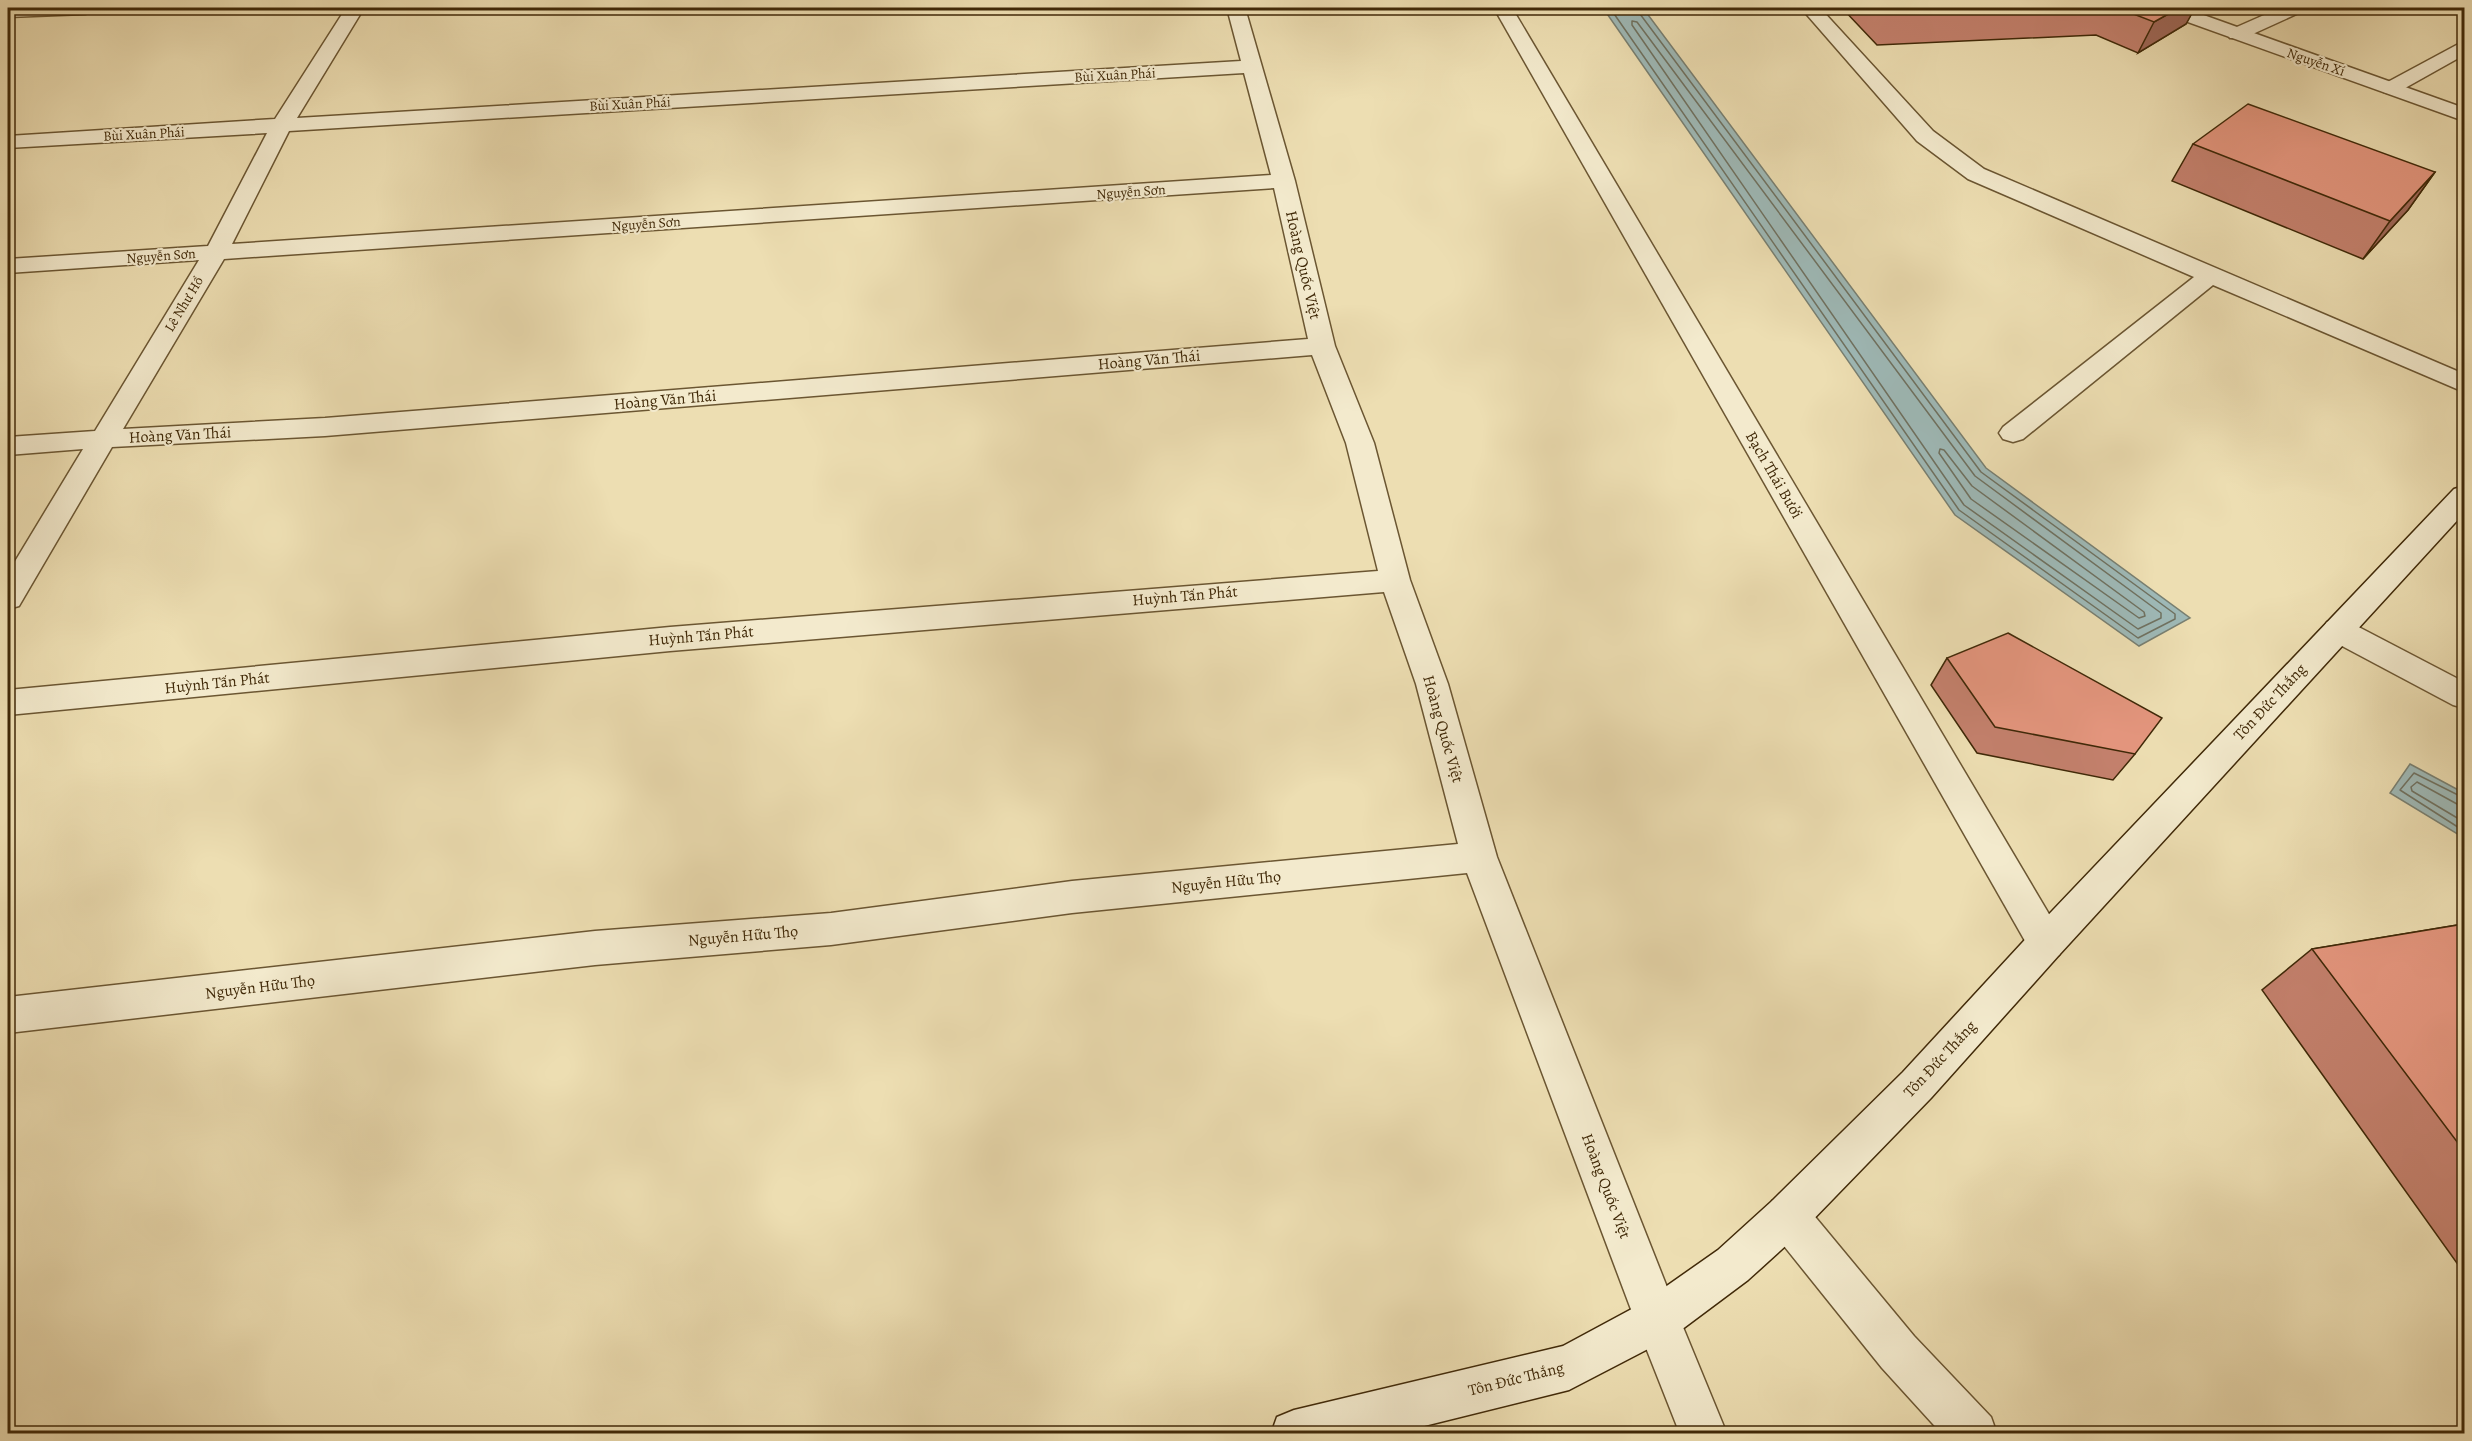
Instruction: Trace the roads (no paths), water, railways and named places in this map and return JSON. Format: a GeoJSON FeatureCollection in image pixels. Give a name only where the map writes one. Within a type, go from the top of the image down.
{"type":"FeatureCollection","features":[{"type":"Feature","properties":{"kind":"street"},"geometry":{"type":"LineString","coordinates":[[8,11],[85,8]]}},
{"type":"Feature","properties":{"kind":"street","name":"Lê Như Hổ"},"geometry":{"type":"LineString","coordinates":[[8,598],[216,252],[282,125],[355,8]]}},
{"type":"Feature","properties":{"kind":"street","name":"Hoàng Quốc Việt"},"geometry":{"type":"LineString","coordinates":[[1236,8],[1284,182],[1322,346],[1360,443],[1395,580],[1432,684],[1479,857],[1657,1320],[1704,1434]]}},
{"type":"Feature","properties":{"kind":"street","name":"Bạch Thái Bưởi"},"geometry":{"type":"LineString","coordinates":[[1503,8],[2046,943]]}},
{"type":"Feature","properties":{"kind":"street"},"geometry":{"type":"LineString","coordinates":[[1810,8],[1925,136],[1976,174],[2464,384]]}},
{"type":"Feature","properties":{"kind":"street","name":"Nguyễn Xí"},"geometry":{"type":"LineString","coordinates":[[2167,8],[2464,116]]}},
{"type":"Feature","properties":{"kind":"street"},"geometry":{"type":"LineString","coordinates":[[2237,34],[2294,8]]}},
{"type":"Feature","properties":{"kind":"street"},"geometry":{"type":"LineString","coordinates":[[2391,88],[2464,47]]}},
{"type":"Feature","properties":{"kind":"street","name":"Bùi Xuân Phái"},"geometry":{"type":"LineString","coordinates":[[8,142],[1252,66]]}},
{"type":"Feature","properties":{"kind":"street","name":"Nguyễn Sơn"},"geometry":{"type":"LineString","coordinates":[[8,266],[1284,182]]}},
{"type":"Feature","properties":{"kind":"street"},"geometry":{"type":"LineString","coordinates":[[2013,433],[2212,274]]}},
{"type":"Feature","properties":{"kind":"street","name":"Hoàng Văn Thái"},"geometry":{"type":"LineString","coordinates":[[8,446],[325,427],[1322,346]]}},
{"type":"Feature","properties":{"kind":"street","name":"Tôn Đức Thắng"},"geometry":{"type":"LineString","coordinates":[[1294,1434],[1569,1367],[1657,1320],[1733,1265],[1787,1216],[1917,1085],[2046,943],[2464,496]]}},
{"type":"Feature","properties":{"kind":"street","name":"Huỳnh Tấn Phát"},"geometry":{"type":"LineString","coordinates":[[8,703],[658,640],[1395,580]]}},
{"type":"Feature","properties":{"kind":"street"},"geometry":{"type":"LineString","coordinates":[[2338,630],[2464,696]]}},
{"type":"Feature","properties":{"kind":"street","name":"Nguyễn Hữu Thọ"},"geometry":{"type":"LineString","coordinates":[[8,1016],[596,948],[831,929],[1072,897],[1479,857]]}},
{"type":"Feature","properties":{"kind":"street"},"geometry":{"type":"LineString","coordinates":[[1787,1216],[1898,1352],[1974,1434]]}},
{"type":"Feature","properties":{"kind":"water"},"geometry":{"type":"Polygon","coordinates":[[[1603,8],[1643,8],[1986,468],[2190,618],[2139,646],[1955,515],[1603,8]]]}},
{"type":"Feature","properties":{"kind":"water"},"geometry":{"type":"Polygon","coordinates":[[[2410,764],[2464,793],[2464,838],[2390,793],[2410,764]]]}}]}
